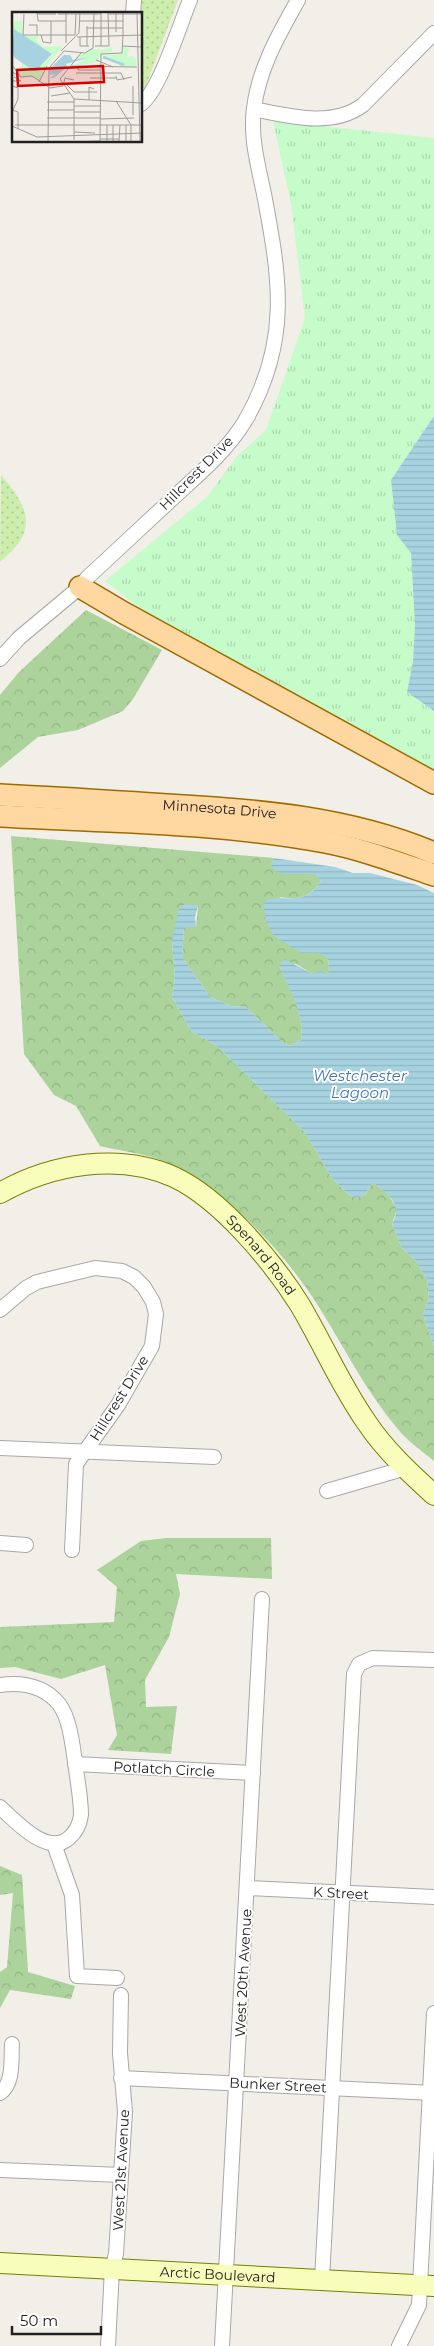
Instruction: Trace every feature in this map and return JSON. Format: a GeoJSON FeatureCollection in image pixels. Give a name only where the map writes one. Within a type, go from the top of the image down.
{"type":"FeatureCollection","features":[{"type":"Feature","properties":{"kind":"main road"},"geometry":{"type":"LineString","coordinates":[[80,586],[124,613],[434,783]]}},
{"type":"Feature","properties":{"kind":"main road","name":"Minnesota Drive"},"geometry":{"type":"LineString","coordinates":[[0,795],[276,812],[342,823],[400,839],[434,853]]}},
{"type":"Feature","properties":{"kind":"main road","name":"Minnesota Drive"},"geometry":{"type":"LineString","coordinates":[[0,816],[228,829],[316,841],[387,858],[434,875]]}},
{"type":"Feature","properties":{"kind":"main road","name":"Spenard Road"},"geometry":{"type":"LineString","coordinates":[[0,1193],[19,1182],[42,1174],[79,1165],[103,1163],[142,1167],[175,1177],[187,1185],[228,1218],[266,1257],[299,1304],[367,1423],[383,1444],[434,1495]]}},
{"type":"Feature","properties":{"kind":"main road","name":"Arctic Boulevard"},"geometry":{"type":"LineString","coordinates":[[0,2263],[427,2286]]}},
{"type":"Feature","properties":{"kind":"street"},"geometry":{"type":"LineString","coordinates":[[142,103],[149,98],[157,82],[190,0]]}},
{"type":"Feature","properties":{"kind":"street","name":"Hillcrest Drive"},"geometry":{"type":"LineString","coordinates":[[0,659],[19,638],[80,586],[227,446],[244,423],[268,371],[277,327],[279,301],[277,259],[252,133],[254,109],[263,68],[298,0]]}},
{"type":"Feature","properties":{"kind":"street"},"geometry":{"type":"LineString","coordinates":[[254,109],[324,118],[353,112],[363,105],[434,33]]}},
{"type":"Feature","properties":{"kind":"street","name":"Hillcrest Drive"},"geometry":{"type":"LineString","coordinates":[[1,1306],[37,1282],[95,1268],[116,1270],[134,1277],[144,1287],[153,1302],[156,1314],[152,1346],[118,1405],[76,1464],[72,1550]]}},
{"type":"Feature","properties":{"kind":"street"},"geometry":{"type":"LineString","coordinates":[[0,1448],[214,1457]]}},
{"type":"Feature","properties":{"kind":"street"},"geometry":{"type":"LineString","coordinates":[[327,1491],[406,1468]]}},
{"type":"Feature","properties":{"kind":"street"},"geometry":{"type":"LineString","coordinates":[[0,1543],[26,1545]]}},
{"type":"Feature","properties":{"kind":"street","name":"West 20th Avenue"},"geometry":{"type":"LineString","coordinates":[[222,2346],[262,1599]]}},
{"type":"Feature","properties":{"kind":"street"},"geometry":{"type":"LineString","coordinates":[[322,2280],[354,1674],[359,1664],[373,1658],[434,1660]]}},
{"type":"Feature","properties":{"kind":"street"},"geometry":{"type":"LineString","coordinates":[[0,1685],[22,1684],[36,1687],[43,1690],[59,1704],[65,1716],[75,1764],[80,1808],[79,1824],[72,1836],[54,1844],[39,1839],[0,1807]]}},
{"type":"Feature","properties":{"kind":"street","name":"Potlatch Circle"},"geometry":{"type":"LineString","coordinates":[[75,1764],[253,1773]]}},
{"type":"Feature","properties":{"kind":"street"},"geometry":{"type":"LineString","coordinates":[[54,1844],[72,1895],[78,1976],[117,1978]]}},
{"type":"Feature","properties":{"kind":"street","name":"K Street"},"geometry":{"type":"LineString","coordinates":[[248,1888],[434,1898]]}},
{"type":"Feature","properties":{"kind":"street","name":"West 21st Avenue"},"geometry":{"type":"LineString","coordinates":[[108,2346],[112,2269],[116,2254],[125,2112],[121,2078],[121,1994]]}},
{"type":"Feature","properties":{"kind":"street"},"geometry":{"type":"LineString","coordinates":[[399,2346],[427,2286],[434,2013]]}},
{"type":"Feature","properties":{"kind":"street"},"geometry":{"type":"LineString","coordinates":[[1,2093],[10,2078],[12,2044]]}},
{"type":"Feature","properties":{"kind":"street","name":"Bunker Street"},"geometry":{"type":"LineString","coordinates":[[121,2078],[432,2093]]}},
{"type":"Feature","properties":{"kind":"street"},"geometry":{"type":"LineString","coordinates":[[0,2170],[121,2175]]}},
{"type":"Feature","properties":{"kind":"green space"},"geometry":{"type":"Polygon","coordinates":[[[141,0],[178,0],[145,88],[142,88],[141,0]]]}},
{"type":"Feature","properties":{"kind":"green space"},"geometry":{"type":"Polygon","coordinates":[[[273,121],[434,138],[434,416],[391,480],[397,535],[411,553],[415,625],[413,661],[407,692],[434,711],[434,776],[322,708],[151,617],[105,581],[208,496],[236,457],[266,430],[305,318],[291,204],[273,121]]]}},
{"type":"Feature","properties":{"kind":"green space"},"geometry":{"type":"Polygon","coordinates":[[[1,475],[19,499],[26,520],[25,530],[20,540],[0,562],[1,475]]]}},
{"type":"Feature","properties":{"kind":"green space"},"geometry":{"type":"Polygon","coordinates":[[[86,610],[162,650],[133,699],[123,711],[78,730],[38,737],[0,768],[0,695],[19,672],[86,610]]]}},
{"type":"Feature","properties":{"kind":"green space"},"geometry":{"type":"Polygon","coordinates":[[[11,836],[274,858],[271,865],[287,874],[316,874],[321,881],[308,894],[298,898],[280,897],[301,953],[319,953],[328,957],[329,971],[325,975],[313,974],[296,964],[279,966],[299,1011],[301,1040],[290,1046],[282,1042],[246,1007],[231,1006],[210,997],[182,957],[184,927],[196,927],[198,906],[172,941],[175,979],[172,997],[191,1031],[218,1047],[304,1131],[332,1178],[349,1195],[357,1198],[366,1194],[371,1184],[375,1184],[388,1194],[397,1209],[392,1224],[402,1248],[416,1261],[427,1280],[429,1298],[423,1315],[434,1346],[434,1461],[405,1437],[385,1413],[364,1383],[303,1283],[248,1220],[205,1185],[160,1160],[100,1146],[76,1106],[54,1095],[24,1054],[11,836]]]}},
{"type":"Feature","properties":{"kind":"green space"},"geometry":{"type":"Polygon","coordinates":[[[166,1538],[271,1538],[272,1579],[176,1574],[180,1594],[169,1637],[145,1680],[146,1707],[177,1706],[171,1754],[108,1750],[117,1735],[105,1665],[61,1679],[15,1667],[0,1668],[0,1627],[114,1622],[117,1587],[97,1570],[141,1541],[166,1538]]]}},
{"type":"Feature","properties":{"kind":"green space"},"geometry":{"type":"Polygon","coordinates":[[[0,1866],[22,1875],[28,1972],[75,1986],[71,1999],[10,1990],[0,2008],[0,1972],[7,1967],[13,1893],[0,1895],[0,1866]]]}},
{"type":"Feature","properties":{"kind":"water"},"geometry":{"type":"Polygon","coordinates":[[[434,416],[434,711],[407,692],[413,661],[415,625],[411,553],[397,535],[391,480],[434,416]]]}},
{"type":"Feature","properties":{"kind":"water","name":"Westchester Lagoon"},"geometry":{"type":"Polygon","coordinates":[[[274,858],[335,867],[353,873],[370,873],[417,885],[434,893],[434,1346],[423,1315],[429,1298],[427,1280],[416,1261],[402,1248],[392,1224],[396,1211],[393,1201],[375,1184],[371,1184],[366,1194],[357,1198],[349,1195],[332,1178],[304,1131],[218,1047],[191,1031],[172,997],[175,979],[172,941],[179,907],[186,904],[198,906],[195,917],[196,927],[184,928],[182,957],[210,997],[231,1006],[246,1007],[282,1042],[290,1046],[301,1040],[298,1011],[279,966],[284,959],[313,974],[321,970],[325,975],[329,971],[328,958],[319,953],[301,953],[274,936],[266,921],[263,905],[268,899],[298,898],[310,894],[321,881],[315,874],[287,874],[275,871],[271,865],[274,858]]]}}]}
